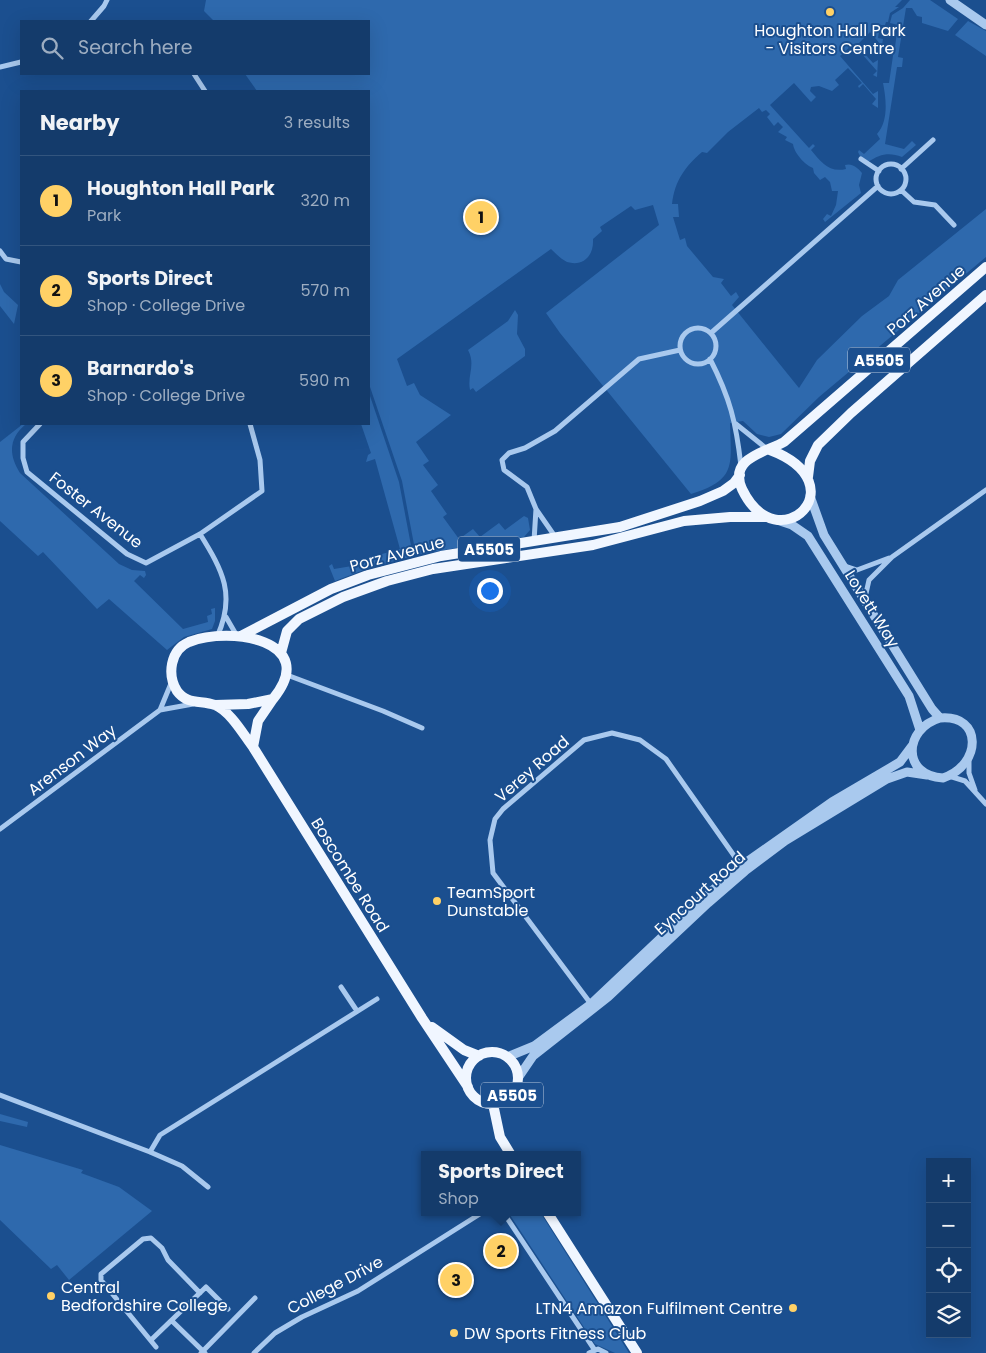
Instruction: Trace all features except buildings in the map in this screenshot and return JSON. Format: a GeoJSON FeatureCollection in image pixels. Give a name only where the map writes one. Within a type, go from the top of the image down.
{"type":"FeatureCollection","features":[{"type":"Feature","properties":{"kind":"main road","name":"Porz Avenue"},"geometry":{"type":"LineString","coordinates":[[768,449],[784,442],[986,267]]}},
{"type":"Feature","properties":{"kind":"main road","name":"A5505"},"geometry":{"type":"LineString","coordinates":[[810,496],[808,477],[810,461],[818,445],[851,413],[986,295]]}},
{"type":"Feature","properties":{"kind":"main road","name":"A5505"},"geometry":{"type":"LineString","coordinates":[[740,472],[746,461],[755,454],[768,449]]}},
{"type":"Feature","properties":{"kind":"main road"},"geometry":{"type":"LineString","coordinates":[[768,449],[796,464],[808,477]]}},
{"type":"Feature","properties":{"kind":"main road","name":"Porz Avenue"},"geometry":{"type":"LineString","coordinates":[[239,637],[331,589],[368,575],[441,556],[556,539],[620,527],[670,512],[724,491],[734,483],[740,472]]}},
{"type":"Feature","properties":{"kind":"main road"},"geometry":{"type":"LineString","coordinates":[[740,472],[740,485],[746,497],[753,508],[765,517]]}},
{"type":"Feature","properties":{"kind":"main road"},"geometry":{"type":"LineString","coordinates":[[778,520],[798,516],[808,504],[810,496]]}},
{"type":"Feature","properties":{"kind":"main road","name":"Porz Avenue"},"geometry":{"type":"LineString","coordinates":[[281,653],[287,631],[299,619],[343,597],[387,581],[434,569],[592,545],[684,521],[730,517],[765,517]]}},
{"type":"Feature","properties":{"kind":"main road","name":"A5505"},"geometry":{"type":"LineString","coordinates":[[765,517],[778,520]]}},
{"type":"Feature","properties":{"kind":"main road","name":"A5505"},"geometry":{"type":"LineString","coordinates":[[172,680],[171,664],[178,650],[189,642],[217,638],[259,638],[281,653]]}},
{"type":"Feature","properties":{"kind":"main road"},"geometry":{"type":"LineString","coordinates":[[253,747],[258,721],[287,675],[286,664],[281,653]]}},
{"type":"Feature","properties":{"kind":"main road"},"geometry":{"type":"LineString","coordinates":[[172,680],[184,698],[198,704],[248,704],[273,699]]}},
{"type":"Feature","properties":{"kind":"main road","name":"Boscombe Road"},"geometry":{"type":"LineString","coordinates":[[215,705],[228,715],[253,747],[422,1018],[468,1087]]}},
{"type":"Feature","properties":{"kind":"main road","name":"Boscombe Road"},"geometry":{"type":"LineString","coordinates":[[422,1018],[440,1035],[464,1050],[479,1056]]}},
{"type":"Feature","properties":{"kind":"main road","name":"A5505"},"geometry":{"type":"LineString","coordinates":[[488,1053],[507,1057],[513,1062],[518,1078],[514,1093],[508,1099],[493,1104],[477,1100],[468,1087],[468,1069],[479,1056],[488,1053]]}},
{"type":"Feature","properties":{"kind":"main road","name":"A5505"},"geometry":{"type":"LineString","coordinates":[[493,1104],[500,1138],[508,1151]]}},
{"type":"Feature","properties":{"kind":"main road"},"geometry":{"type":"LineString","coordinates":[[550,1216],[637,1353]]}},
{"type":"Feature","properties":{"kind":"street"},"geometry":{"type":"LineString","coordinates":[[92,20],[107,0]]}},
{"type":"Feature","properties":{"kind":"street"},"geometry":{"type":"LineString","coordinates":[[950,0],[986,25]]}},
{"type":"Feature","properties":{"kind":"street"},"geometry":{"type":"LineString","coordinates":[[0,67],[20,62]]}},
{"type":"Feature","properties":{"kind":"street"},"geometry":{"type":"LineString","coordinates":[[195,75],[202,90]]}},
{"type":"Feature","properties":{"kind":"street"},"geometry":{"type":"LineString","coordinates":[[901,168],[933,140]]}},
{"type":"Feature","properties":{"kind":"street"},"geometry":{"type":"LineString","coordinates":[[861,159],[879,171]]}},
{"type":"Feature","properties":{"kind":"street"},"geometry":{"type":"LineString","coordinates":[[892,165],[901,168],[905,177],[901,190],[889,194],[878,186],[876,178],[879,171],[892,165]]}},
{"type":"Feature","properties":{"kind":"street"},"geometry":{"type":"LineString","coordinates":[[711,333],[878,186]]}},
{"type":"Feature","properties":{"kind":"street"},"geometry":{"type":"LineString","coordinates":[[901,190],[914,202],[936,205],[954,225]]}},
{"type":"Feature","properties":{"kind":"street"},"geometry":{"type":"LineString","coordinates":[[0,251],[6,260],[20,262]]}},
{"type":"Feature","properties":{"kind":"street"},"geometry":{"type":"LineString","coordinates":[[701,328],[711,333],[716,344],[714,355],[705,363],[692,363],[683,356],[680,350],[682,338],[690,330],[701,328]]}},
{"type":"Feature","properties":{"kind":"street"},"geometry":{"type":"LineString","coordinates":[[556,539],[536,509],[528,487],[504,470],[502,460],[509,453],[525,448],[555,431],[639,359],[680,350]]}},
{"type":"Feature","properties":{"kind":"street"},"geometry":{"type":"LineString","coordinates":[[710,359],[726,391],[736,424],[740,472]]}},
{"type":"Feature","properties":{"kind":"street"},"geometry":{"type":"LineString","coordinates":[[736,424],[768,449]]}},
{"type":"Feature","properties":{"kind":"street","name":"Foster Avenue"},"geometry":{"type":"LineString","coordinates":[[39,425],[23,442],[23,458],[27,472],[127,554],[146,563],[200,534],[262,491],[260,460],[250,425]]}},
{"type":"Feature","properties":{"kind":"street"},"geometry":{"type":"LineString","coordinates":[[865,600],[869,580],[892,557],[986,490]]}},
{"type":"Feature","properties":{"kind":"street","name":"Lovett Way"},"geometry":{"type":"LineString","coordinates":[[810,496],[824,535],[932,709],[940,718]]}},
{"type":"Feature","properties":{"kind":"street"},"geometry":{"type":"LineString","coordinates":[[534,542],[536,509]]}},
{"type":"Feature","properties":{"kind":"street","name":"Lovett Way"},"geometry":{"type":"LineString","coordinates":[[778,520],[792,525],[808,536],[909,696],[920,730]]}},
{"type":"Feature","properties":{"kind":"street"},"geometry":{"type":"LineString","coordinates":[[200,534],[220,566],[225,584],[226,617],[217,638]]}},
{"type":"Feature","properties":{"kind":"street"},"geometry":{"type":"LineString","coordinates":[[842,565],[857,570],[892,557]]}},
{"type":"Feature","properties":{"kind":"street"},"geometry":{"type":"LineString","coordinates":[[226,617],[239,637]]}},
{"type":"Feature","properties":{"kind":"street"},"geometry":{"type":"LineString","coordinates":[[287,675],[383,711],[422,728]]}},
{"type":"Feature","properties":{"kind":"street"},"geometry":{"type":"LineString","coordinates":[[160,710],[172,680]]}},
{"type":"Feature","properties":{"kind":"street","name":"Arenson Way"},"geometry":{"type":"LineString","coordinates":[[0,829],[160,710],[198,704]]}},
{"type":"Feature","properties":{"kind":"street"},"geometry":{"type":"LineString","coordinates":[[976,793],[970,773],[969,758],[973,744],[969,731],[954,719],[940,718],[920,730],[912,746],[916,764],[928,775],[935,777],[949,776],[965,782],[986,804]]}},
{"type":"Feature","properties":{"kind":"street","name":"Verey Road"},"geometry":{"type":"LineString","coordinates":[[592,1006],[493,873],[490,840],[495,819],[503,809],[584,740],[612,734],[640,740],[666,759],[743,868]]}},
{"type":"Feature","properties":{"kind":"street","name":"Eyncourt Road"},"geometry":{"type":"LineString","coordinates":[[518,1078],[533,1056],[592,1006],[699,902],[832,802],[900,762],[912,746]]}},
{"type":"Feature","properties":{"kind":"street"},"geometry":{"type":"LineString","coordinates":[[949,776],[969,758]]}},
{"type":"Feature","properties":{"kind":"street","name":"Eyncourt Road"},"geometry":{"type":"LineString","coordinates":[[743,868],[887,779],[907,772],[928,775]]}},
{"type":"Feature","properties":{"kind":"street"},"geometry":{"type":"LineString","coordinates":[[341,987],[357,1012]]}},
{"type":"Feature","properties":{"kind":"street"},"geometry":{"type":"LineString","coordinates":[[150,1152],[160,1135],[377,999]]}},
{"type":"Feature","properties":{"kind":"street","name":"Eyncourt Road"},"geometry":{"type":"LineString","coordinates":[[507,1057],[534,1046],[592,1006]]}},
{"type":"Feature","properties":{"kind":"street"},"geometry":{"type":"LineString","coordinates":[[0,1095],[182,1166],[208,1187]]}},
{"type":"Feature","properties":{"kind":"street","name":"College Drive"},"geometry":{"type":"LineString","coordinates":[[254,1353],[275,1333],[302,1317],[358,1291],[477,1216]]}},
{"type":"Feature","properties":{"kind":"street"},"geometry":{"type":"LineString","coordinates":[[506,1216],[594,1349],[606,1353]]}},
{"type":"Feature","properties":{"kind":"street"},"geometry":{"type":"LineString","coordinates":[[156,1347],[100,1280],[101,1274],[143,1239],[151,1238],[162,1248],[168,1260],[200,1293]]}},
{"type":"Feature","properties":{"kind":"street"},"geometry":{"type":"LineString","coordinates":[[151,1340],[206,1287],[228,1308]]}},
{"type":"Feature","properties":{"kind":"street"},"geometry":{"type":"LineString","coordinates":[[172,1321],[203,1352],[255,1298]]}},
{"type":"Feature","properties":{"kind":"street"},"geometry":{"type":"LineString","coordinates":[[589,1353],[594,1349]]}},
{"type":"Feature","properties":{"kind":"shaded area"},"geometry":{"type":"Polygon","coordinates":[[[206,0],[902,0],[895,7],[899,7],[890,13],[888,22],[885,25],[880,25],[878,38],[883,39],[881,51],[877,49],[881,45],[870,32],[857,45],[873,63],[878,60],[877,77],[873,75],[877,71],[853,44],[840,56],[873,94],[878,91],[878,108],[872,104],[876,99],[863,84],[859,88],[858,86],[862,83],[848,68],[835,80],[839,85],[832,91],[819,86],[811,87],[810,91],[816,97],[811,102],[794,83],[770,105],[809,148],[813,144],[815,146],[811,150],[826,166],[840,170],[846,169],[845,165],[850,165],[858,169],[862,173],[859,185],[861,193],[825,222],[823,219],[827,214],[831,216],[836,205],[838,191],[832,191],[830,182],[825,177],[820,180],[814,173],[813,168],[800,158],[793,144],[785,140],[787,137],[778,132],[783,127],[778,122],[774,126],[767,117],[770,114],[766,110],[762,112],[759,108],[728,132],[707,153],[702,152],[678,181],[672,204],[678,204],[679,217],[673,217],[680,240],[685,238],[687,246],[713,277],[724,279],[721,283],[731,296],[736,292],[739,297],[732,305],[799,388],[817,360],[862,316],[889,296],[898,280],[986,209],[986,257],[819,397],[781,434],[769,437],[757,434],[743,421],[730,423],[731,450],[728,469],[717,483],[691,494],[560,333],[546,313],[659,225],[653,205],[635,210],[631,206],[600,227],[602,231],[593,239],[590,255],[583,261],[578,263],[567,262],[551,249],[397,359],[407,386],[414,383],[420,395],[451,415],[416,442],[429,461],[423,465],[438,485],[431,491],[447,514],[443,517],[459,539],[473,529],[480,537],[499,523],[505,530],[524,516],[528,518],[530,530],[524,537],[467,546],[465,541],[461,542],[462,547],[416,555],[402,481],[370,387],[370,90],[256,90],[246,75],[370,75],[370,20],[213,20],[204,11],[206,0]]]}},
{"type":"Feature","properties":{"kind":"shaded area"},"geometry":{"type":"Polygon","coordinates":[[[910,0],[930,0],[958,19],[948,31],[922,23],[922,17],[917,16],[912,8],[906,8],[898,57],[903,58],[902,67],[897,67],[885,144],[904,149],[912,141],[916,145],[902,157],[885,155],[868,162],[862,160],[858,152],[859,150],[864,154],[880,139],[877,134],[881,129],[886,109],[883,83],[889,83],[894,49],[889,48],[889,46],[895,47],[898,25],[890,23],[892,15],[903,8],[910,0]]]}},
{"type":"Feature","properties":{"kind":"shaded area"},"geometry":{"type":"Polygon","coordinates":[[[968,21],[986,31],[986,56],[955,35],[968,21]]]}},
{"type":"Feature","properties":{"kind":"shaded area"},"geometry":{"type":"Polygon","coordinates":[[[0,284],[4,292],[18,305],[14,324],[0,306],[0,284]]]}},
{"type":"Feature","properties":{"kind":"shaded area"},"geometry":{"type":"Polygon","coordinates":[[[515,310],[518,315],[517,334],[525,349],[525,356],[476,392],[473,388],[470,390],[471,360],[468,350],[508,321],[515,310]]]}},
{"type":"Feature","properties":{"kind":"shaded area"},"geometry":{"type":"Polygon","coordinates":[[[370,396],[399,482],[413,556],[369,568],[335,581],[329,566],[332,564],[334,569],[364,564],[364,559],[400,549],[375,459],[366,462],[368,455],[371,453],[361,425],[370,425],[370,396]]]}},
{"type":"Feature","properties":{"kind":"shaded area"},"geometry":{"type":"Polygon","coordinates":[[[22,425],[25,425],[16,435],[12,447],[13,459],[20,473],[119,564],[132,570],[145,571],[146,575],[144,578],[140,575],[134,581],[183,629],[208,622],[207,616],[212,614],[211,609],[215,608],[215,621],[212,629],[184,637],[167,650],[109,599],[97,609],[43,552],[38,556],[0,521],[0,442],[22,425]]]}},
{"type":"Feature","properties":{"kind":"shaded area"},"geometry":{"type":"Polygon","coordinates":[[[0,1114],[28,1122],[27,1127],[0,1121],[0,1114]]]}},
{"type":"Feature","properties":{"kind":"shaded area"},"geometry":{"type":"Polygon","coordinates":[[[0,1145],[83,1170],[81,1173],[119,1187],[152,1211],[69,1280],[57,1265],[51,1269],[0,1220],[0,1145]]]}},
{"type":"Feature","properties":{"kind":"shaded area"},"geometry":{"type":"Polygon","coordinates":[[[511,1216],[543,1216],[629,1353],[615,1353],[595,1344],[511,1216]]]}},
{"type":"Feature","properties":{"kind":"place","name":"Houghton Hall Park - Visitors Centre"},"geometry":{"type":"Point","coordinates":[830,12]}},
{"type":"Feature","properties":{"kind":"place","name":"Houghton Hall Park"},"geometry":{"type":"Point","coordinates":[481,217]}},
{"type":"Feature","properties":{"kind":"place","name":"TeamSport Dunstable"},"geometry":{"type":"Point","coordinates":[437,901]}},
{"type":"Feature","properties":{"kind":"place","name":"Sports Direct"},"geometry":{"type":"Point","coordinates":[501,1251]}},
{"type":"Feature","properties":{"kind":"place","name":"Barnardo's"},"geometry":{"type":"Point","coordinates":[456,1280]}},
{"type":"Feature","properties":{"kind":"place","name":"Central Bedfordshire College"},"geometry":{"type":"Point","coordinates":[51,1296]}},
{"type":"Feature","properties":{"kind":"place","name":"LTN4 Amazon Fulfilment Centre"},"geometry":{"type":"Point","coordinates":[793,1308]}},
{"type":"Feature","properties":{"kind":"place","name":"DW Sports Fitness Club"},"geometry":{"type":"Point","coordinates":[454,1333]}}]}
